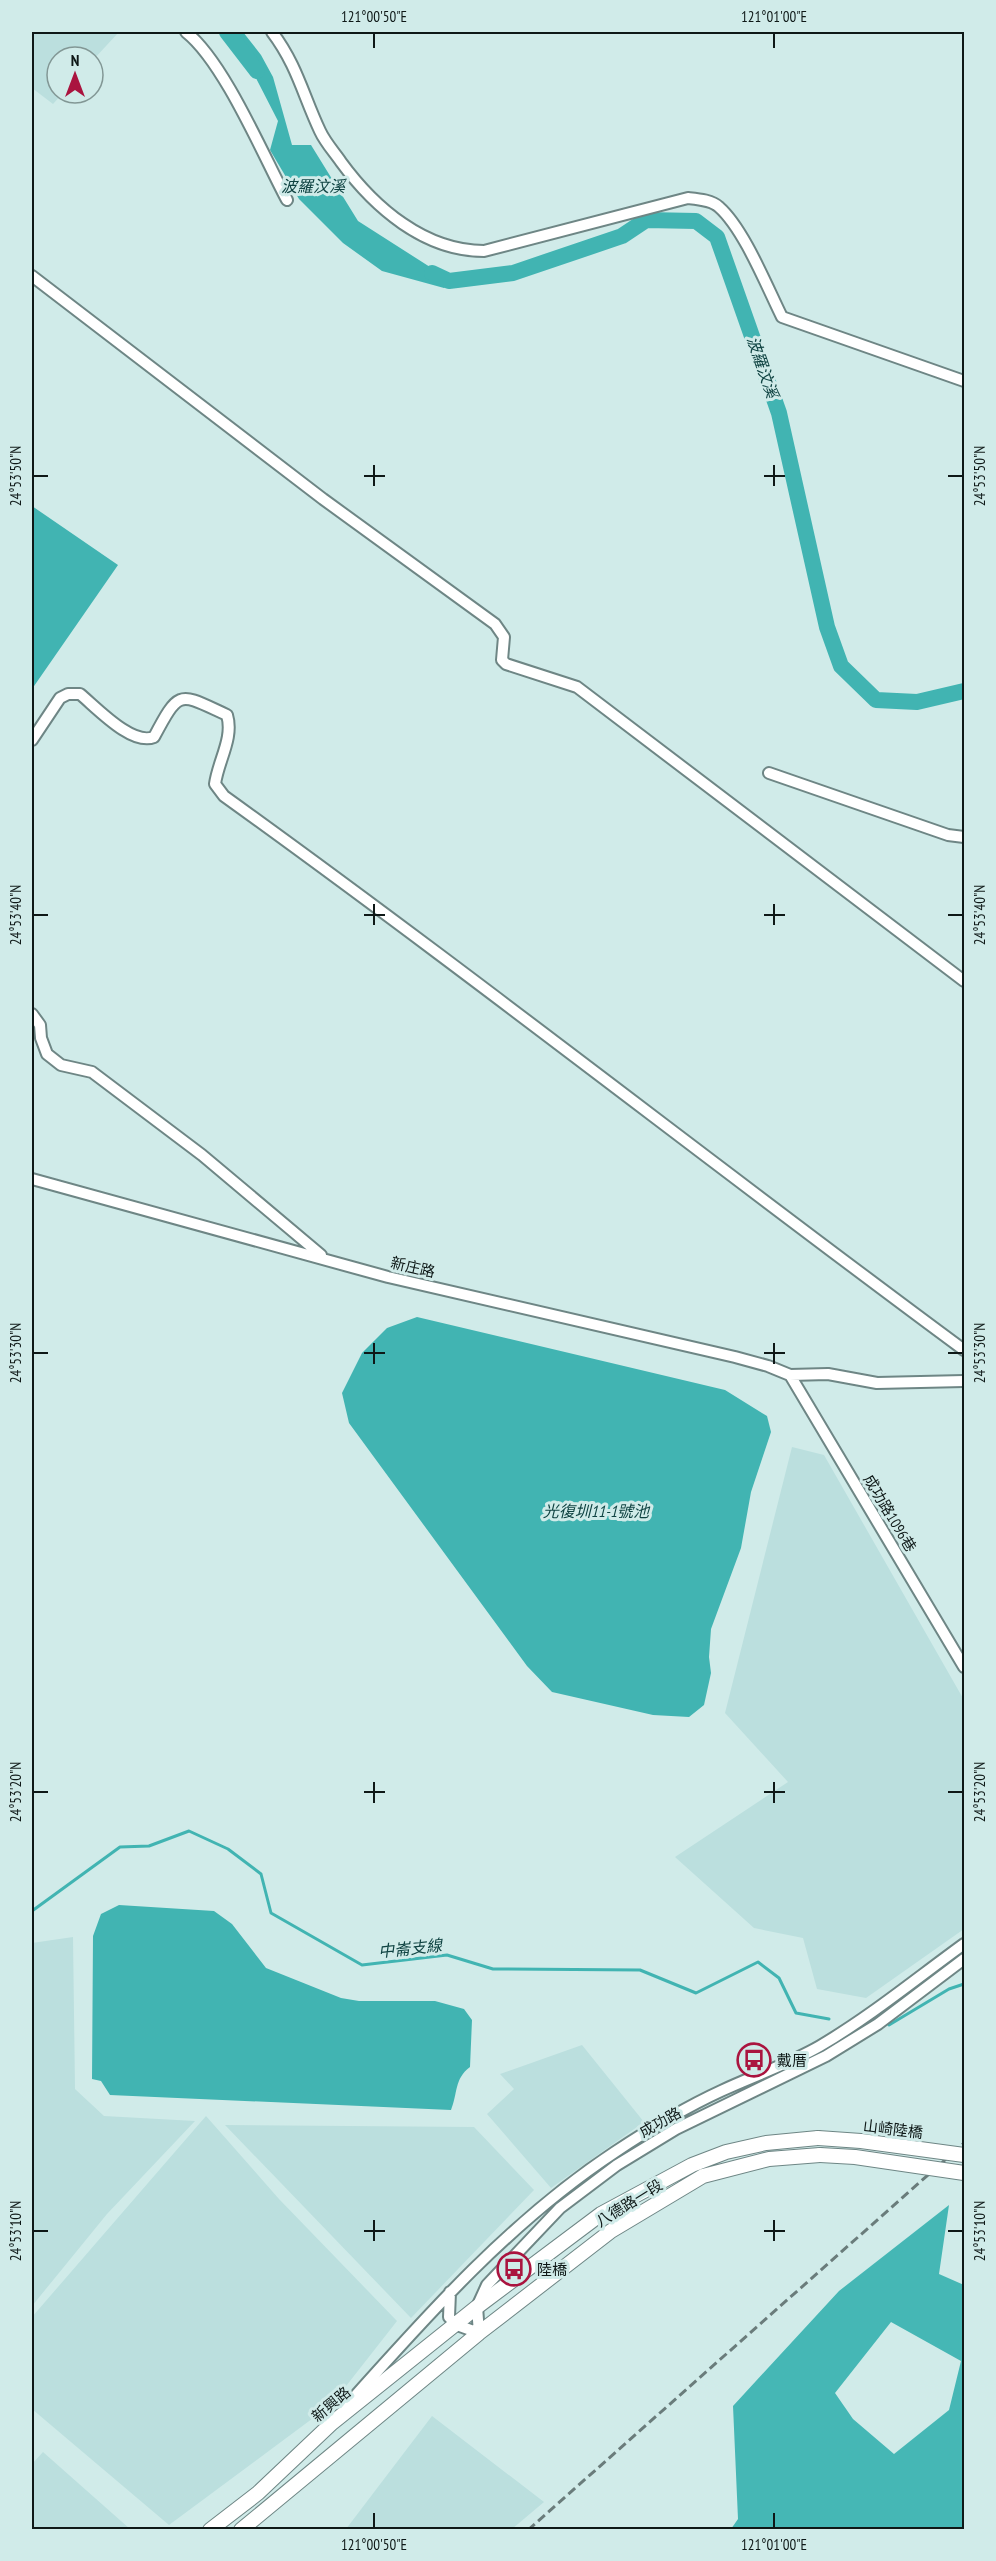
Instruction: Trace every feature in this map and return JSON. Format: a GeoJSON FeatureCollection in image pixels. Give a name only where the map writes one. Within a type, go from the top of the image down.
{"type":"FeatureCollection","features":[{"type":"Feature","properties":{"kind":"main road","name":"八德路一段"},"geometry":{"type":"LineString","coordinates":[[477,2307],[600,2214],[692,2165],[726,2152],[766,2143],[818,2138]]}},
{"type":"Feature","properties":{"kind":"main road","name":"山崎陸橋"},"geometry":{"type":"LineString","coordinates":[[818,2138],[861,2141],[964,2155]]}},
{"type":"Feature","properties":{"kind":"main road","name":"八德路一段"},"geometry":{"type":"LineString","coordinates":[[479,2333],[611,2232],[703,2176],[769,2159],[820,2155],[855,2157],[964,2173]]}},
{"type":"Feature","properties":{"kind":"main road","name":"新興路"},"geometry":{"type":"LineString","coordinates":[[210,2529],[258,2493],[332,2423],[477,2307]]}},
{"type":"Feature","properties":{"kind":"main road"},"geometry":{"type":"LineString","coordinates":[[242,2529],[479,2333]]}},
{"type":"Feature","properties":{"kind":"street"},"geometry":{"type":"LineString","coordinates":[[186,32],[194,38],[223,77],[287,200]]}},
{"type":"Feature","properties":{"kind":"street"},"geometry":{"type":"LineString","coordinates":[[272,32],[295,67],[320,133],[359,187],[388,212],[424,237],[454,248],[484,251],[688,198],[703,200],[718,205],[733,224],[783,317],[964,381]]}},
{"type":"Feature","properties":{"kind":"street"},"geometry":{"type":"LineString","coordinates":[[32,276],[323,499],[495,624],[504,637],[502,660],[577,687],[964,981]]}},
{"type":"Feature","properties":{"kind":"street"},"geometry":{"type":"LineString","coordinates":[[32,740],[60,698],[68,694],[80,694],[134,738],[147,740],[154,737],[171,706],[181,699],[190,698],[227,715],[231,728],[216,771],[215,784],[224,796],[559,1043],[964,1350]]}},
{"type":"Feature","properties":{"kind":"street"},"geometry":{"type":"LineString","coordinates":[[769,773],[948,835],[964,837]]}},
{"type":"Feature","properties":{"kind":"street"},"geometry":{"type":"LineString","coordinates":[[32,1014],[40,1025],[41,1038],[47,1054],[61,1065],[92,1072],[202,1155],[325,1258]]}},
{"type":"Feature","properties":{"kind":"street","name":"新庄路"},"geometry":{"type":"LineString","coordinates":[[32,1179],[388,1277],[768,1366],[790,1375]]}},
{"type":"Feature","properties":{"kind":"street"},"geometry":{"type":"LineString","coordinates":[[790,1375],[828,1374],[878,1383],[964,1382]]}},
{"type":"Feature","properties":{"kind":"street","name":"成功路1096巷"},"geometry":{"type":"LineString","coordinates":[[790,1375],[964,1667]]}},
{"type":"Feature","properties":{"kind":"street","name":"成功路"},"geometry":{"type":"LineString","coordinates":[[332,2423],[450,2292],[548,2200],[613,2153],[719,2091],[818,2047],[870,2014],[964,1944]]}},
{"type":"Feature","properties":{"kind":"street","name":"成功路"},"geometry":{"type":"LineString","coordinates":[[477,2307],[487,2285],[560,2208],[617,2165],[676,2129],[826,2056],[878,2024],[964,1959]]}},
{"type":"Feature","properties":{"kind":"street"},"geometry":{"type":"LineString","coordinates":[[450,2292],[449,2317],[457,2325],[479,2333],[477,2307]]}},
{"type":"Feature","properties":{"kind":"shaded area"},"geometry":{"type":"Polygon","coordinates":[[[32,32],[119,32],[105,47],[105,45],[45,45],[45,98],[32,88],[32,32]]]}},
{"type":"Feature","properties":{"kind":"shaded area"},"geometry":{"type":"Polygon","coordinates":[[[792,1447],[824,1455],[964,1700],[964,1929],[866,1998],[817,1989],[803,1938],[754,1928],[675,1857],[788,1782],[725,1713],[792,1447]]]}},
{"type":"Feature","properties":{"kind":"shaded area"},"geometry":{"type":"Polygon","coordinates":[[[73,1937],[75,2089],[104,2116],[195,2121],[107,2214],[32,2306],[32,1943],[73,1937]]]}},
{"type":"Feature","properties":{"kind":"shaded area"},"geometry":{"type":"Polygon","coordinates":[[[582,2045],[644,2122],[551,2188],[487,2114],[514,2089],[500,2074],[582,2045]]]}},
{"type":"Feature","properties":{"kind":"shaded area"},"geometry":{"type":"Polygon","coordinates":[[[206,2116],[279,2199],[397,2321],[332,2404],[169,2525],[32,2409],[32,2317],[206,2116]]]}},
{"type":"Feature","properties":{"kind":"shaded area"},"geometry":{"type":"Polygon","coordinates":[[[225,2125],[474,2127],[534,2190],[411,2318],[225,2125]]]}},
{"type":"Feature","properties":{"kind":"shaded area"},"geometry":{"type":"Polygon","coordinates":[[[949,2205],[939,2274],[964,2285],[964,2529],[731,2529],[738,2519],[733,2406],[839,2291],[949,2205]],[[891,2322],[835,2393],[853,2419],[894,2454],[949,2410],[961,2361],[891,2322]]]}},
{"type":"Feature","properties":{"kind":"shaded area"},"geometry":{"type":"Polygon","coordinates":[[[432,2416],[544,2502],[512,2529],[346,2529],[432,2416]]]}},
{"type":"Feature","properties":{"kind":"shaded area"},"geometry":{"type":"Polygon","coordinates":[[[43,2452],[130,2529],[32,2529],[32,2464],[43,2452]]]}},
{"type":"Feature","properties":{"kind":"water","name":"波羅汶溪"},"geometry":{"type":"Polygon","coordinates":[[[222,32],[243,32],[261,55],[273,77],[292,145],[311,145],[358,221],[430,267],[457,277],[444,288],[382,271],[343,243],[299,199],[270,150],[278,121],[240,47],[222,32]]]}},
{"type":"Feature","properties":{"kind":"water"},"geometry":{"type":"Polygon","coordinates":[[[32,506],[118,565],[32,689],[32,506]]]}},
{"type":"Feature","properties":{"kind":"water","name":"光復圳11-1號池"},"geometry":{"type":"Polygon","coordinates":[[[417,1317],[725,1390],[767,1416],[771,1432],[751,1492],[741,1548],[711,1629],[709,1657],[711,1673],[704,1705],[689,1717],[653,1715],[552,1692],[527,1666],[349,1423],[342,1393],[362,1353],[387,1328],[417,1317]]]}},
{"type":"Feature","properties":{"kind":"water"},"geometry":{"type":"Polygon","coordinates":[[[119,1905],[214,1911],[232,1924],[266,1968],[341,1998],[359,2001],[435,2001],[464,2009],[472,2020],[470,2067],[461,2076],[451,2110],[110,2095],[101,2081],[92,2079],[93,1936],[101,1914],[119,1905]]]}},
{"type":"Feature","properties":{"kind":"waterway","name":"波羅汶溪"},"geometry":{"type":"LineString","coordinates":[[227,32],[257,71]]}},
{"type":"Feature","properties":{"kind":"waterway","name":"波羅汶溪"},"geometry":{"type":"LineString","coordinates":[[432,273],[449,281],[513,273],[622,236],[646,220],[696,221],[717,237],[779,413],[827,627],[841,666],[876,700],[917,702],[964,691]]}},
{"type":"Feature","properties":{"kind":"waterway","name":"中崙支線"},"geometry":{"type":"LineString","coordinates":[[32,1911],[120,1847],[149,1846],[189,1831],[228,1849],[261,1874],[271,1913],[362,1965],[447,1955],[493,1969],[640,1970],[696,1993],[758,1962],[779,1978],[796,2013],[829,2019]]}},
{"type":"Feature","properties":{"kind":"waterway"},"geometry":{"type":"LineString","coordinates":[[889,2025],[949,1989],[964,1984]]}},
{"type":"Feature","properties":{"kind":"railway"},"geometry":{"type":"LineString","coordinates":[[528,2530],[964,2143]]}},
{"type":"Feature","properties":{"kind":"place","name":"戴厝"},"geometry":{"type":"Point","coordinates":[754,2060]}},
{"type":"Feature","properties":{"kind":"place","name":"陸橋"},"geometry":{"type":"Point","coordinates":[514,2269]}}]}
